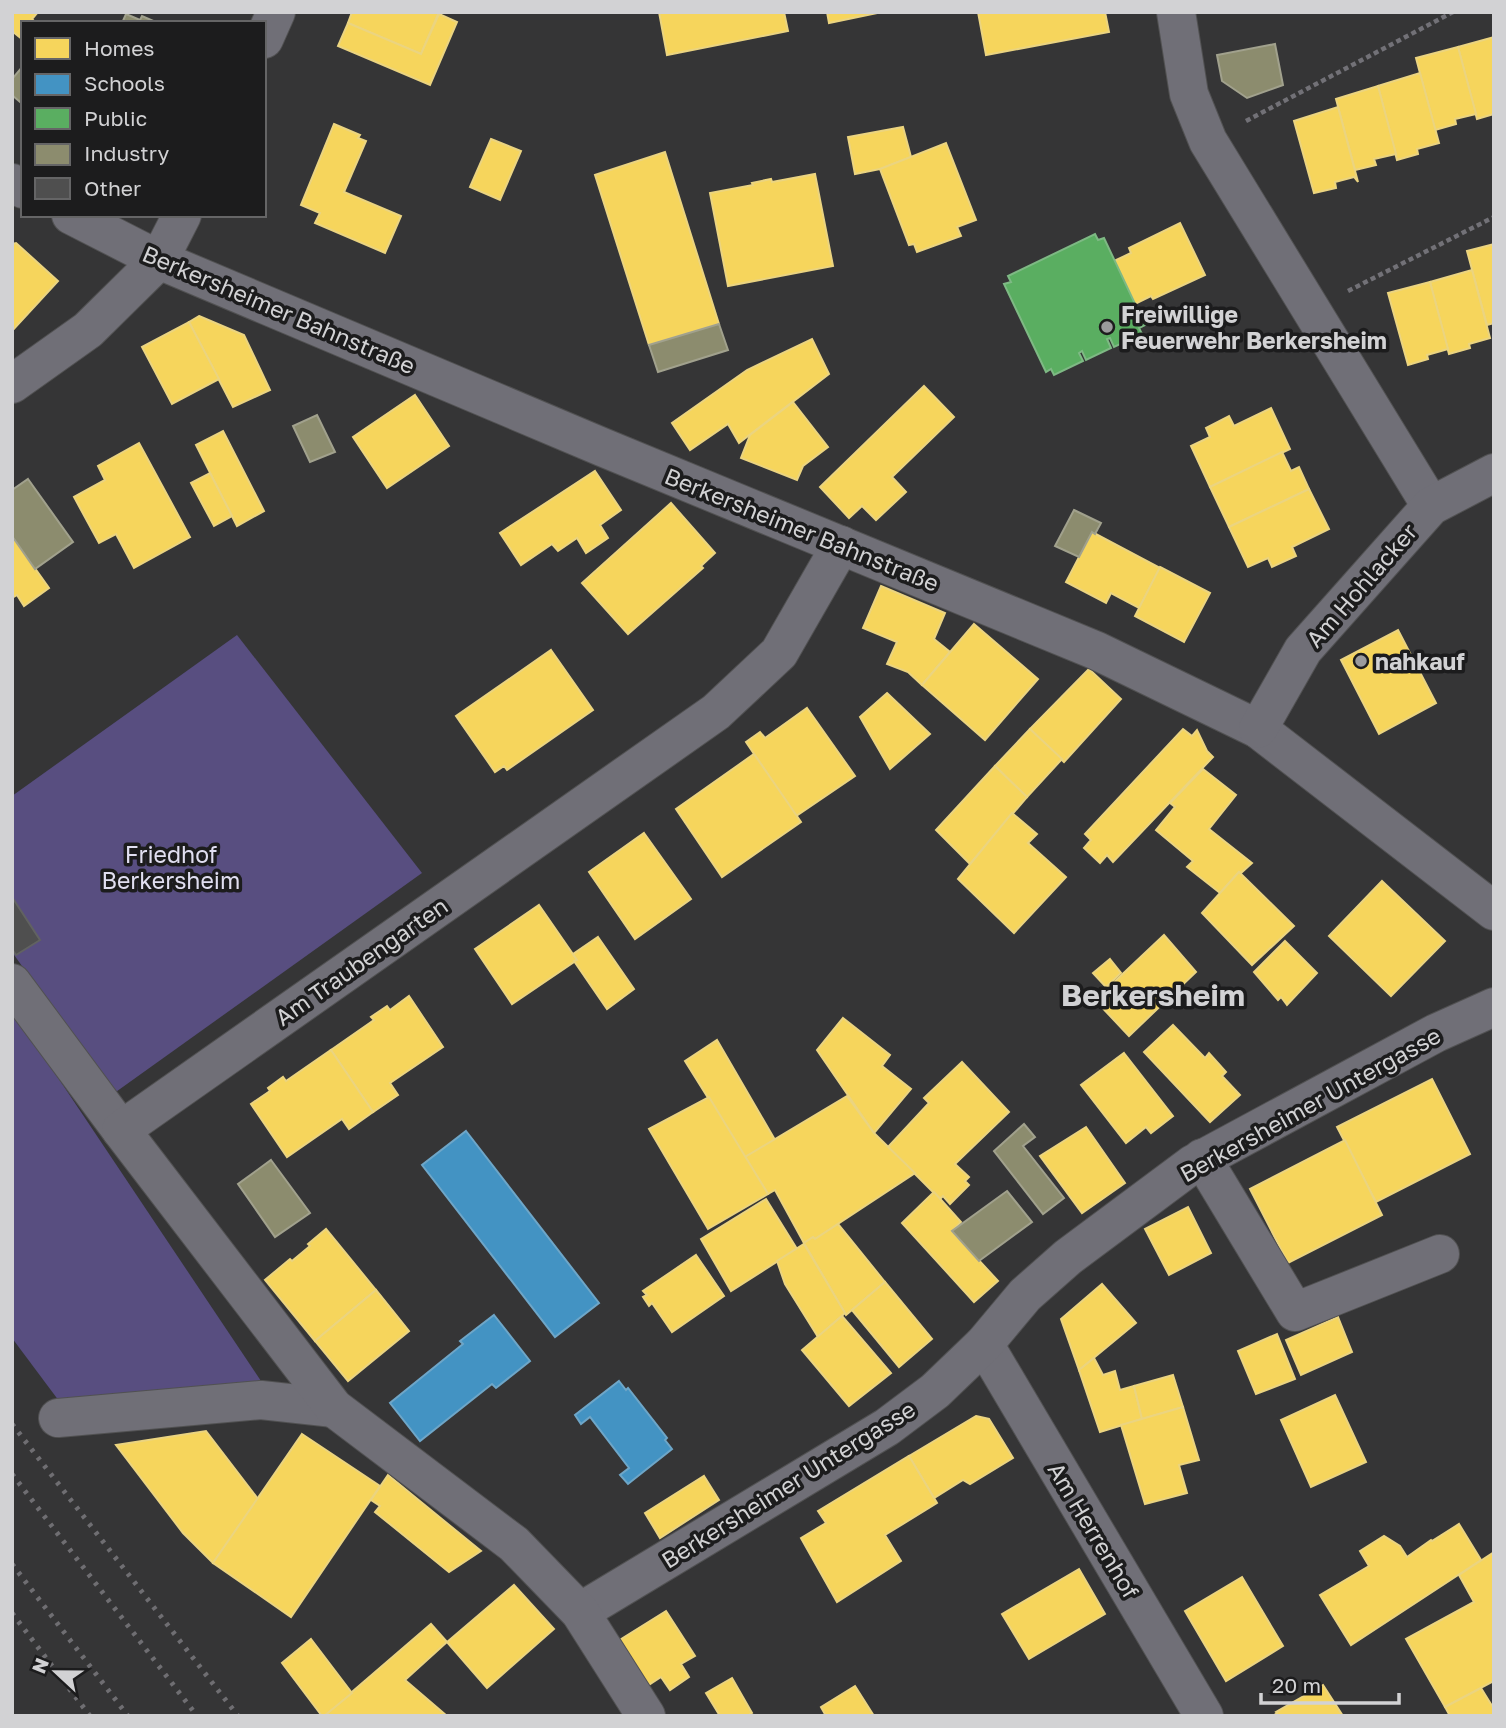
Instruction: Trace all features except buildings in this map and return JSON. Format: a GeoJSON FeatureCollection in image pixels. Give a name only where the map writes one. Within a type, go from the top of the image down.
{"type":"FeatureCollection","features":[{"type":"Feature","properties":{"kind":"street"},"geometry":{"type":"LineString","coordinates":[[266,34],[276,12]]}},
{"type":"Feature","properties":{"kind":"street"},"geometry":{"type":"LineString","coordinates":[[1176,12],[1189,94],[1208,141],[1431,506]]}},
{"type":"Feature","properties":{"kind":"street","name":"Berkersheimer Bahnstraße"},"geometry":{"type":"LineString","coordinates":[[75,217],[159,260],[589,442],[1097,651],[1258,729],[1494,911]]}},
{"type":"Feature","properties":{"kind":"street"},"geometry":{"type":"LineString","coordinates":[[12,384],[88,330],[159,260],[181,217]]}},
{"type":"Feature","properties":{"kind":"street","name":"Am Hohlacker"},"geometry":{"type":"LineString","coordinates":[[1258,729],[1303,650],[1431,506],[1494,473]]}},
{"type":"Feature","properties":{"kind":"street","name":"Am Traubengarten"},"geometry":{"type":"LineString","coordinates":[[121,1129],[716,712],[779,653],[841,545]]}},
{"type":"Feature","properties":{"kind":"street"},"geometry":{"type":"LineString","coordinates":[[12,983],[334,1408],[514,1545],[580,1612],[646,1716]]}},
{"type":"Feature","properties":{"kind":"street","name":"Berkersheimer Untergasse"},"geometry":{"type":"LineString","coordinates":[[580,1612],[887,1427],[935,1391],[984,1343],[1025,1295],[1068,1257],[1202,1158],[1436,1033],[1494,1007]]}},
{"type":"Feature","properties":{"kind":"street"},"geometry":{"type":"LineString","coordinates":[[1202,1158],[1295,1312],[1440,1254]]}},
{"type":"Feature","properties":{"kind":"street","name":"Am Herrenhof"},"geometry":{"type":"LineString","coordinates":[[984,1343],[1204,1716]]}},
{"type":"Feature","properties":{"kind":"street"},"geometry":{"type":"LineString","coordinates":[[58,1418],[261,1400],[334,1408]]}},
{"type":"Feature","properties":{"kind":"path"},"geometry":{"type":"LineString","coordinates":[[1208,141],[1452,12]]}},
{"type":"Feature","properties":{"kind":"path"},"geometry":{"type":"LineString","coordinates":[[1311,310],[1494,217]]}},
{"type":"Feature","properties":{"kind":"green space","name":"Friedhof Berkersheim"},"geometry":{"type":"Polygon","coordinates":[[[237,635],[422,873],[113,1094],[12,952],[12,796],[237,635]]]}},
{"type":"Feature","properties":{"kind":"green space"},"geometry":{"type":"Polygon","coordinates":[[[12,1009],[263,1384],[62,1405],[12,1338],[12,1009]]]}},
{"type":"Feature","properties":{"kind":"railway"},"geometry":{"type":"LineString","coordinates":[[12,1424],[238,1716]]}},
{"type":"Feature","properties":{"kind":"railway"},"geometry":{"type":"LineString","coordinates":[[12,1474],[197,1716]]}},
{"type":"Feature","properties":{"kind":"railway"},"geometry":{"type":"LineString","coordinates":[[12,1564],[128,1716]]}},
{"type":"Feature","properties":{"kind":"railway"},"geometry":{"type":"LineString","coordinates":[[12,1613],[90,1716]]}},
{"type":"Feature","properties":{"kind":"place","name":"Freiwillige Feuerwehr Berkersheim"},"geometry":{"type":"Point","coordinates":[1107,327]}},
{"type":"Feature","properties":{"kind":"place","name":"nahkauf"},"geometry":{"type":"Point","coordinates":[1361,661]}},
{"type":"Feature","properties":{"kind":"district","name":"Berkersheim"},"geometry":{"type":"Point","coordinates":[1153,995]}}]}
